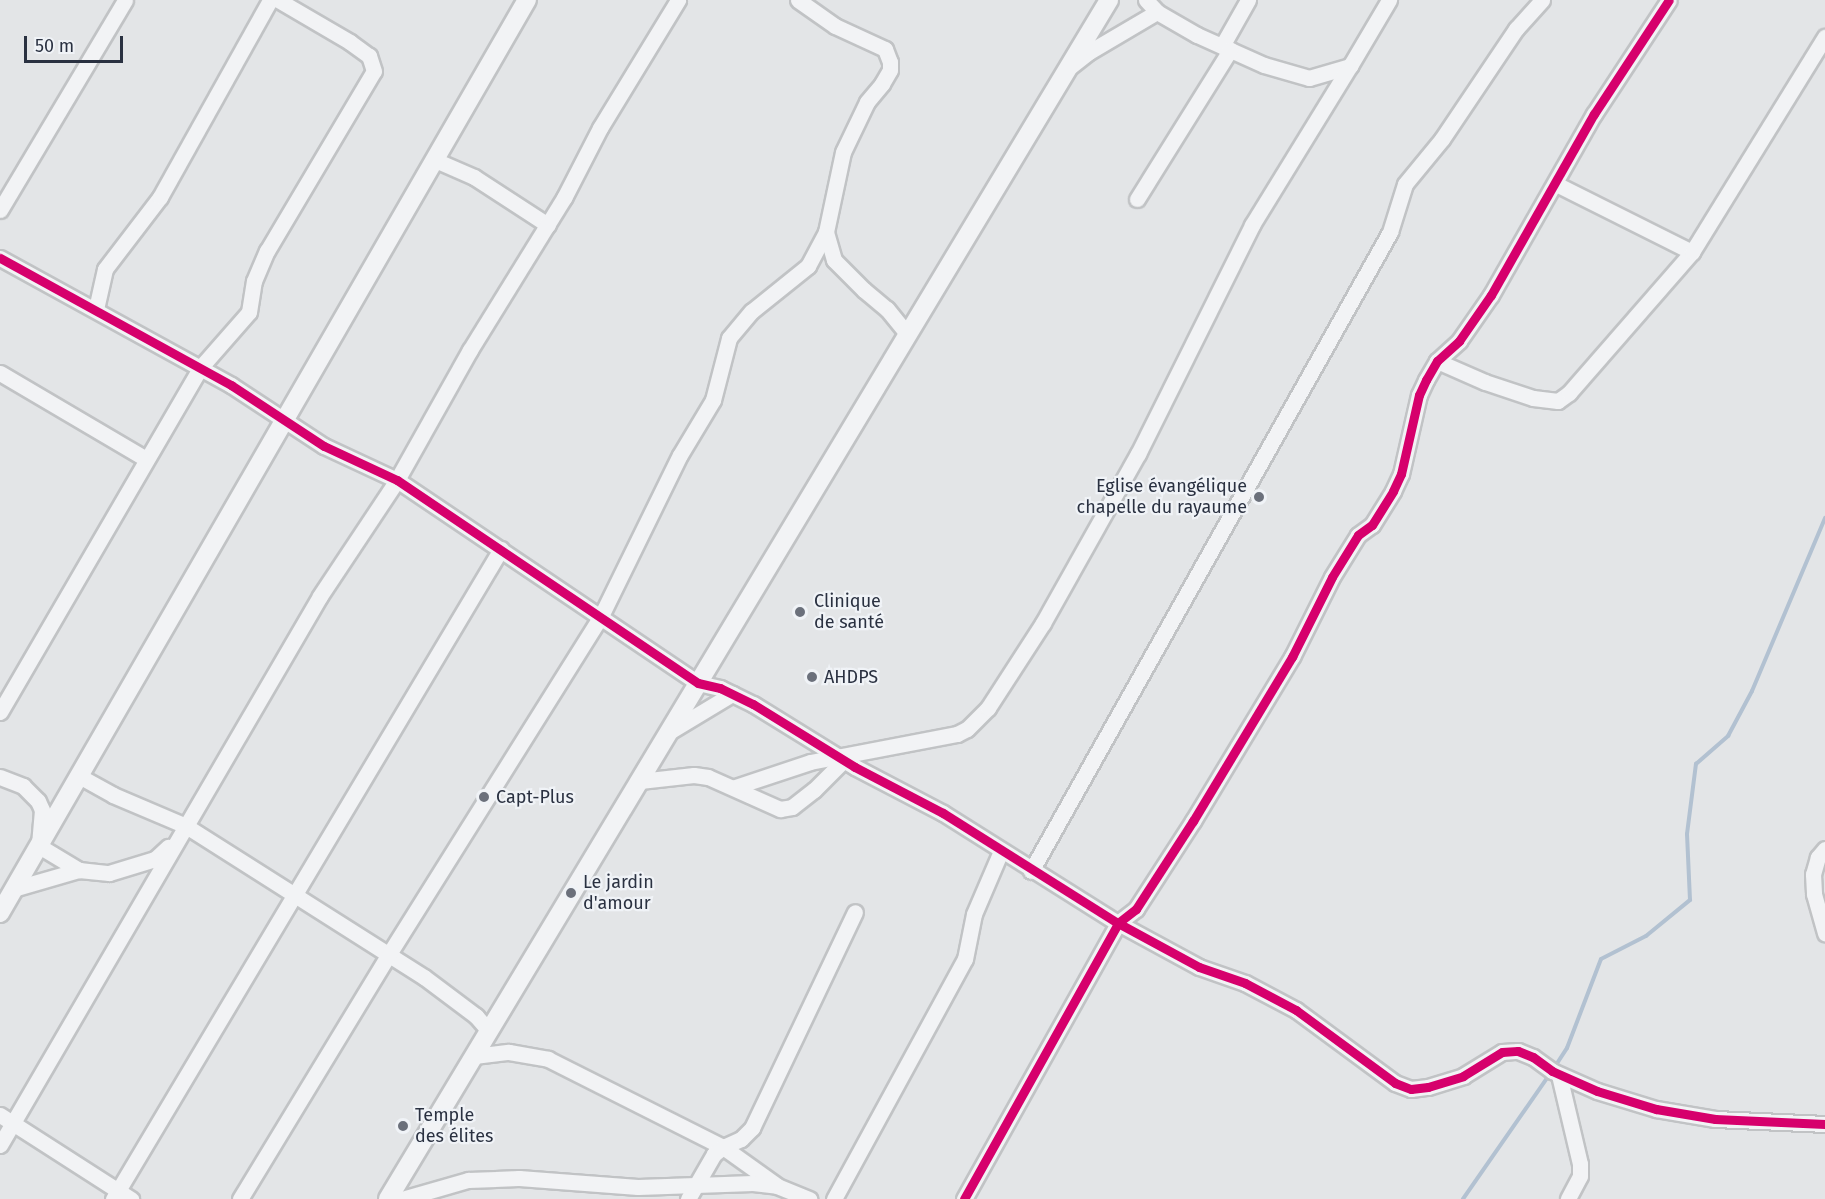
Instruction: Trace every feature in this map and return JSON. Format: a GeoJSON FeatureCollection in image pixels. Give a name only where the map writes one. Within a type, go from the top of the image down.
{"type":"FeatureCollection","features":[{"type":"Feature","properties":{"kind":"street"},"geometry":{"type":"LineString","coordinates":[[0,210],[125,0]]}},
{"type":"Feature","properties":{"kind":"street"},"geometry":{"type":"LineString","coordinates":[[96,309],[105,269],[160,197],[270,0]]}},
{"type":"Feature","properties":{"kind":"street"},"geometry":{"type":"LineString","coordinates":[[0,712],[200,368],[249,312],[254,281],[267,251],[374,70],[369,56],[350,42],[278,0]]}},
{"type":"Feature","properties":{"kind":"street"},"geometry":{"type":"LineString","coordinates":[[0,913],[527,0]]}},
{"type":"Feature","properties":{"kind":"street"},"geometry":{"type":"LineString","coordinates":[[0,1145],[7,1118],[182,832],[320,596],[397,480],[470,350],[548,225],[600,128],[678,0]]}},
{"type":"Feature","properties":{"kind":"street"},"geometry":{"type":"LineString","coordinates":[[240,1199],[389,954],[601,616],[680,455],[713,400],[729,338],[752,311],[807,266],[826,232],[843,152],[867,102],[890,70],[890,62],[885,49],[835,26],[798,0]]}},
{"type":"Feature","properties":{"kind":"street"},"geometry":{"type":"LineString","coordinates":[[388,1199],[1109,0]]}},
{"type":"Feature","properties":{"kind":"street"},"geometry":{"type":"LineString","coordinates":[[1146,0],[1157,12],[1264,65],[1309,78],[1350,66]]}},
{"type":"Feature","properties":{"kind":"street"},"geometry":{"type":"LineString","coordinates":[[1137,199],[1226,48],[1248,0]]}},
{"type":"Feature","properties":{"kind":"street"},"geometry":{"type":"LineString","coordinates":[[735,787],[810,762],[842,758],[957,734],[967,729],[988,708],[1043,623],[1138,454],[1252,225],[1389,0]]}},
{"type":"Feature","properties":{"kind":"street"},"geometry":{"type":"LineString","coordinates":[[1031,871],[1390,232],[1405,184],[1442,139],[1516,29],[1542,0]]}},
{"type":"Feature","properties":{"kind":"street"},"geometry":{"type":"LineString","coordinates":[[964,1199],[1118,923],[1136,909],[1193,821],[1292,657],[1332,577],[1358,535],[1372,525],[1393,491],[1401,474],[1419,395],[1437,361],[1459,341],[1491,295],[1599,106],[1669,0]]}},
{"type":"Feature","properties":{"kind":"street"},"geometry":{"type":"LineString","coordinates":[[1068,68],[1089,52],[1157,12]]}},
{"type":"Feature","properties":{"kind":"street"},"geometry":{"type":"LineString","coordinates":[[1437,361],[1485,382],[1533,398],[1558,401],[1569,393],[1631,325],[1692,252],[1825,37]]}},
{"type":"Feature","properties":{"kind":"street"},"geometry":{"type":"LineString","coordinates":[[435,160],[474,177],[548,225]]}},
{"type":"Feature","properties":{"kind":"street"},"geometry":{"type":"LineString","coordinates":[[1556,183],[1692,252]]}},
{"type":"Feature","properties":{"kind":"street"},"geometry":{"type":"LineString","coordinates":[[826,232],[834,260],[887,309],[908,335]]}},
{"type":"Feature","properties":{"kind":"street"},"geometry":{"type":"LineString","coordinates":[[0,258],[231,385],[284,422],[324,446],[397,480],[698,683],[720,688],[732,694],[943,813],[1031,871],[1118,923],[1199,966],[1245,983],[1296,1010],[1367,1065],[1395,1083],[1411,1089],[1428,1088],[1463,1076],[1502,1052],[1518,1051],[1533,1057],[1559,1075],[1597,1091],[1656,1109],[1715,1119],[1825,1124]]}},
{"type":"Feature","properties":{"kind":"street"},"geometry":{"type":"LineString","coordinates":[[0,373],[146,459]]}},
{"type":"Feature","properties":{"kind":"street"},"geometry":{"type":"LineString","coordinates":[[7,1118],[121,1196],[294,894],[501,549]]}},
{"type":"Feature","properties":{"kind":"street"},"geometry":{"type":"LineString","coordinates":[[669,732],[732,694]]}},
{"type":"Feature","properties":{"kind":"street"},"geometry":{"type":"LineString","coordinates":[[640,781],[694,775],[735,787],[765,804],[780,809],[792,807],[814,790],[842,758]]}},
{"type":"Feature","properties":{"kind":"street"},"geometry":{"type":"LineString","coordinates":[[79,776],[294,894],[389,954],[459,1002],[489,1031]]}},
{"type":"Feature","properties":{"kind":"street"},"geometry":{"type":"LineString","coordinates":[[0,777],[23,786],[38,801],[42,810],[39,846]]}},
{"type":"Feature","properties":{"kind":"street"},"geometry":{"type":"LineString","coordinates":[[13,889],[80,870],[109,873],[155,859],[182,832]]}},
{"type":"Feature","properties":{"kind":"street"},"geometry":{"type":"LineString","coordinates":[[39,846],[80,870]]}},
{"type":"Feature","properties":{"kind":"street"},"geometry":{"type":"LineString","coordinates":[[1825,849],[1818,857],[1813,874],[1814,894],[1825,933]]}},
{"type":"Feature","properties":{"kind":"street"},"geometry":{"type":"LineString","coordinates":[[834,1199],[965,959],[974,914],[1001,851]]}},
{"type":"Feature","properties":{"kind":"street"},"geometry":{"type":"LineString","coordinates":[[691,1193],[714,1154],[741,1139],[752,1128],[855,912]]}},
{"type":"Feature","properties":{"kind":"street"},"geometry":{"type":"LineString","coordinates":[[474,1056],[509,1052],[548,1059],[723,1147],[777,1186],[810,1199]]}},
{"type":"Feature","properties":{"kind":"street"},"geometry":{"type":"LineString","coordinates":[[1559,1075],[1580,1164],[1580,1176],[1568,1199]]}},
{"type":"Feature","properties":{"kind":"street"},"geometry":{"type":"LineString","coordinates":[[402,1199],[468,1180],[499,1179],[638,1186],[691,1193],[753,1183],[777,1186]]}},
{"type":"Feature","properties":{"kind":"waterway"},"geometry":{"type":"LineString","coordinates":[[1554,1068],[1567,1048],[1601,959],[1646,936],[1690,900],[1687,834],[1696,764],[1728,736],[1752,691],[1825,518]]}},
{"type":"Feature","properties":{"kind":"waterway"},"geometry":{"type":"LineString","coordinates":[[1463,1199],[1550,1074]]}},
{"type":"Feature","properties":{"kind":"cycle path"},"geometry":{"type":"LineString","coordinates":[[964,1199],[1118,923],[1136,909],[1193,821],[1292,657],[1332,577],[1358,535],[1372,525],[1393,491],[1401,474],[1419,395],[1437,361],[1459,341],[1491,295],[1594,114],[1669,0]]}},
{"type":"Feature","properties":{"kind":"cycle path"},"geometry":{"type":"LineString","coordinates":[[0,258],[231,385],[324,446],[397,480],[698,683],[720,688],[753,704],[855,767],[943,813],[1118,923],[1199,967],[1245,983],[1296,1010],[1395,1083],[1411,1089],[1428,1087],[1463,1076],[1502,1052],[1518,1051],[1533,1057],[1552,1071],[1597,1091],[1656,1109],[1715,1119],[1825,1124]]}},
{"type":"Feature","properties":{"kind":"place","name":"Eglise évangélique chapelle du rayaume"},"geometry":{"type":"Point","coordinates":[1259,497]}},
{"type":"Feature","properties":{"kind":"place","name":"Clinique de santé"},"geometry":{"type":"Point","coordinates":[800,612]}},
{"type":"Feature","properties":{"kind":"place","name":"AHDPS"},"geometry":{"type":"Point","coordinates":[812,677]}},
{"type":"Feature","properties":{"kind":"place","name":"Capt-Plus"},"geometry":{"type":"Point","coordinates":[484,797]}},
{"type":"Feature","properties":{"kind":"place","name":"Le jardin d'amour"},"geometry":{"type":"Point","coordinates":[571,893]}},
{"type":"Feature","properties":{"kind":"place","name":"Temple des élites"},"geometry":{"type":"Point","coordinates":[403,1126]}}]}
